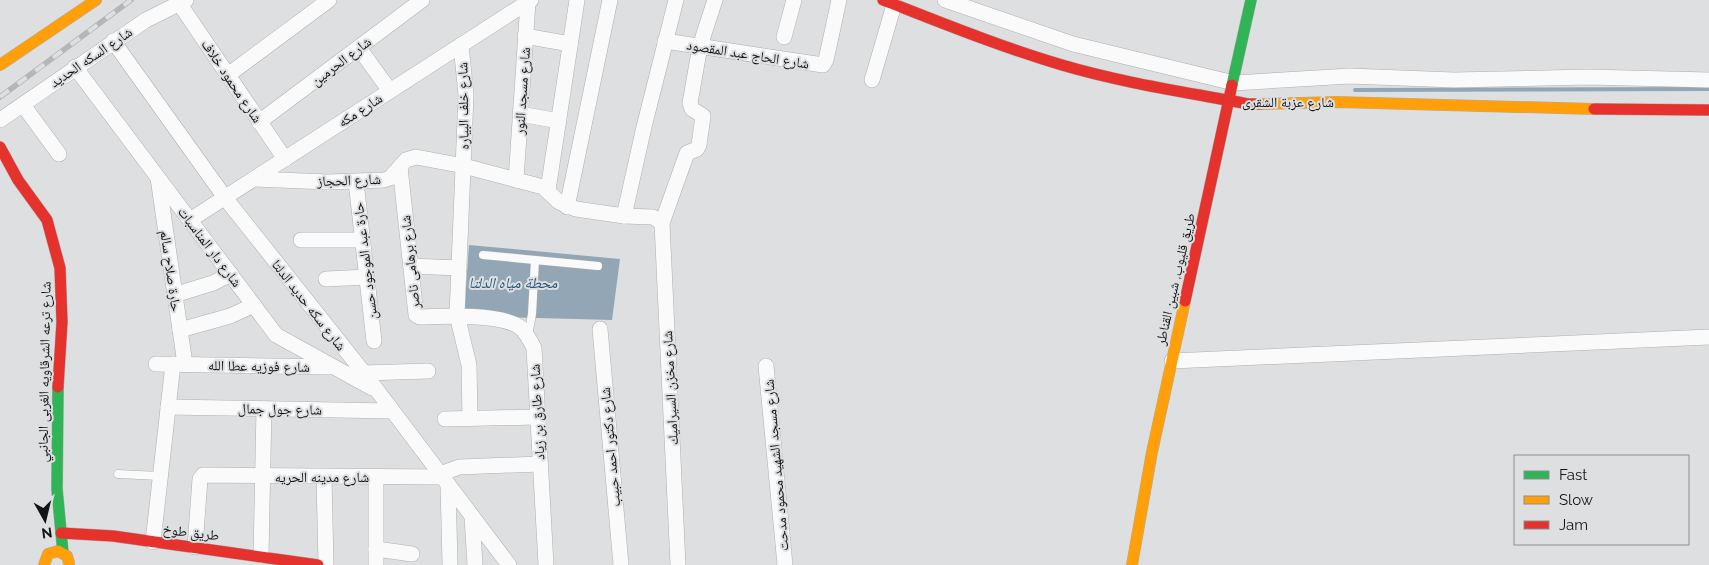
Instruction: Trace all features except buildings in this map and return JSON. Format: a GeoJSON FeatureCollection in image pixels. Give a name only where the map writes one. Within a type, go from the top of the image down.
{"type":"FeatureCollection","features":[{"type":"Feature","properties":{"kind":"street"},"geometry":{"type":"LineString","coordinates":[[0,65],[65,23],[96,0]]}},
{"type":"Feature","properties":{"kind":"street"},"geometry":{"type":"LineString","coordinates":[[228,75],[329,0]]}},
{"type":"Feature","properties":{"kind":"street","name":"شارع الحرمين"},"geometry":{"type":"LineString","coordinates":[[260,122],[422,0]]}},
{"type":"Feature","properties":{"kind":"street"},"geometry":{"type":"LineString","coordinates":[[577,0],[548,190],[567,207],[658,220],[687,152],[697,149],[699,145],[703,116],[692,108],[690,103],[700,46],[715,0]]}},
{"type":"Feature","properties":{"kind":"street"},"geometry":{"type":"LineString","coordinates":[[567,207],[610,0]]}},
{"type":"Feature","properties":{"kind":"street"},"geometry":{"type":"LineString","coordinates":[[624,216],[676,0]]}},
{"type":"Feature","properties":{"kind":"street"},"geometry":{"type":"LineString","coordinates":[[784,37],[794,0]]}},
{"type":"Feature","properties":{"kind":"street","name":"شارع الحاج عبد المقصود"},"geometry":{"type":"LineString","coordinates":[[666,41],[823,65],[826,60],[839,0]]}},
{"type":"Feature","properties":{"kind":"street","name":"شارع عزبة الشقرى"},"geometry":{"type":"LineString","coordinates":[[945,0],[1072,44],[1234,83],[1350,76],[1454,80],[1588,77],[1709,80]]}},
{"type":"Feature","properties":{"kind":"street","name":"طريق قليوب, شبين القناطر"},"geometry":{"type":"LineString","coordinates":[[1132,565],[1152,452],[1251,0]]}},
{"type":"Feature","properties":{"kind":"street","name":"شارع مسجد النور"},"geometry":{"type":"LineString","coordinates":[[516,180],[529,1]]}},
{"type":"Feature","properties":{"kind":"street","name":"شارع مكه"},"geometry":{"type":"LineString","coordinates":[[190,220],[226,199],[529,1]]}},
{"type":"Feature","properties":{"kind":"street","name":"شارع محمود خلاف"},"geometry":{"type":"LineString","coordinates":[[182,2],[228,75],[285,159]]}},
{"type":"Feature","properties":{"kind":"street","name":"شارع السكه الحديد"},"geometry":{"type":"LineString","coordinates":[[0,120],[156,13],[182,2]]}},
{"type":"Feature","properties":{"kind":"street"},"geometry":{"type":"LineString","coordinates":[[872,80],[888,2]]}},
{"type":"Feature","properties":{"kind":"street","name":"شارع عزبة الشقرى"},"geometry":{"type":"LineString","coordinates":[[888,2],[1005,47],[1062,65],[1119,80],[1230,102],[1265,105],[1336,102],[1496,108],[1709,110]]}},
{"type":"Feature","properties":{"kind":"street"},"geometry":{"type":"LineString","coordinates":[[525,36],[570,44]]}},
{"type":"Feature","properties":{"kind":"street","name":"شارع سكه حديد الدلتا"},"geometry":{"type":"LineString","coordinates":[[113,42],[226,199],[364,373],[509,565]]}},
{"type":"Feature","properties":{"kind":"street","name":"شارع خلف البياره"},"geometry":{"type":"LineString","coordinates":[[461,45],[466,95],[457,315],[469,365],[470,418]]}},
{"type":"Feature","properties":{"kind":"street"},"geometry":{"type":"LineString","coordinates":[[359,48],[390,91]]}},
{"type":"Feature","properties":{"kind":"street","name":"شارع دار المناسبات"},"geometry":{"type":"LineString","coordinates":[[75,67],[254,305],[283,340],[377,392]]}},
{"type":"Feature","properties":{"kind":"street"},"geometry":{"type":"LineString","coordinates":[[23,105],[59,154]]}},
{"type":"Feature","properties":{"kind":"street"},"geometry":{"type":"LineString","coordinates":[[520,114],[559,121]]}},
{"type":"Feature","properties":{"kind":"street","name":"شارع ترعه الشرقاويه الغربى الجانبي"},"geometry":{"type":"LineString","coordinates":[[0,147],[18,180],[47,220],[60,268],[62,322],[57,406],[57,489],[63,553],[67,556],[69,565]]}},
{"type":"Feature","properties":{"kind":"street","name":"شارع الحجاز"},"geometry":{"type":"LineString","coordinates":[[255,179],[356,182],[387,179],[412,157],[464,166],[548,190]]}},
{"type":"Feature","properties":{"kind":"street"},"geometry":{"type":"LineString","coordinates":[[0,166],[14,193],[35,220],[51,275],[53,318],[46,454]]}},
{"type":"Feature","properties":{"kind":"street","name":"شارع برهامى ناصر"},"geometry":{"type":"LineString","coordinates":[[400,167],[417,317],[457,315]]}},
{"type":"Feature","properties":{"kind":"street","name":"حارة صلاح سالم"},"geometry":{"type":"LineString","coordinates":[[153,542],[168,407],[179,364],[180,330],[158,178]]}},
{"type":"Feature","properties":{"kind":"street","name":"حارة عبد الموجود حسن"},"geometry":{"type":"LineString","coordinates":[[356,182],[374,341]]}},
{"type":"Feature","properties":{"kind":"street","name":"شارع مخزن السيراميك"},"geometry":{"type":"LineString","coordinates":[[658,220],[678,565]]}},
{"type":"Feature","properties":{"kind":"street"},"geometry":{"type":"LineString","coordinates":[[301,240],[363,240]]}},
{"type":"Feature","properties":{"kind":"street"},"geometry":{"type":"LineString","coordinates":[[410,266],[459,268]]}},
{"type":"Feature","properties":{"kind":"street"},"geometry":{"type":"LineString","coordinates":[[174,294],[194,290],[231,274]]}},
{"type":"Feature","properties":{"kind":"street"},"geometry":{"type":"LineString","coordinates":[[326,279],[367,276]]}},
{"type":"Feature","properties":{"kind":"street"},"geometry":{"type":"LineString","coordinates":[[180,330],[213,321],[254,305]]}},
{"type":"Feature","properties":{"kind":"street"},"geometry":{"type":"LineString","coordinates":[[457,315],[507,321],[519,327],[528,336]]}},
{"type":"Feature","properties":{"kind":"street","name":"شارع دكتور احمد حبيب"},"geometry":{"type":"LineString","coordinates":[[600,329],[621,565]]}},
{"type":"Feature","properties":{"kind":"street","name":"شارع طارق بن زياد"},"geometry":{"type":"LineString","coordinates":[[528,336],[534,348],[546,565]]}},
{"type":"Feature","properties":{"kind":"street"},"geometry":{"type":"LineString","coordinates":[[1172,362],[1709,337]]}},
{"type":"Feature","properties":{"kind":"street","name":"شارع فوزيه عطا الله"},"geometry":{"type":"LineString","coordinates":[[156,364],[332,367]]}},
{"type":"Feature","properties":{"kind":"street","name":"شارع مسجد الشهيد محمود مدحت"},"geometry":{"type":"LineString","coordinates":[[766,366],[785,565]]}},
{"type":"Feature","properties":{"kind":"street"},"geometry":{"type":"LineString","coordinates":[[364,373],[428,371]]}},
{"type":"Feature","properties":{"kind":"street","name":"شارع جول جمال"},"geometry":{"type":"LineString","coordinates":[[168,407],[392,411]]}},
{"type":"Feature","properties":{"kind":"street"},"geometry":{"type":"LineString","coordinates":[[261,556],[264,409]]}},
{"type":"Feature","properties":{"kind":"street"},"geometry":{"type":"LineString","coordinates":[[445,419],[538,417]]}},
{"type":"Feature","properties":{"kind":"street","name":"شارع مدينه الحريه"},"geometry":{"type":"LineString","coordinates":[[195,547],[202,476],[443,478],[464,466],[540,464]]}},
{"type":"Feature","properties":{"kind":"street"},"geometry":{"type":"LineString","coordinates":[[324,477],[326,565]]}},
{"type":"Feature","properties":{"kind":"street"},"geometry":{"type":"LineString","coordinates":[[376,477],[376,565]]}},
{"type":"Feature","properties":{"kind":"street"},"geometry":{"type":"LineString","coordinates":[[443,478],[450,565]]}},
{"type":"Feature","properties":{"kind":"street"},"geometry":{"type":"LineString","coordinates":[[472,516],[475,565]]}},
{"type":"Feature","properties":{"kind":"street","name":"طريق طوخ"},"geometry":{"type":"LineString","coordinates":[[60,533],[112,536],[318,565]]}},
{"type":"Feature","properties":{"kind":"street"},"geometry":{"type":"LineString","coordinates":[[376,549],[412,554]]}},
{"type":"Feature","properties":{"kind":"street"},"geometry":{"type":"LineString","coordinates":[[47,555],[53,552],[63,553]]}},
{"type":"Feature","properties":{"kind":"lane"},"geometry":{"type":"LineString","coordinates":[[483,254],[598,266]]}},
{"type":"Feature","properties":{"kind":"lane"},"geometry":{"type":"LineString","coordinates":[[528,336],[532,314],[535,260]]}},
{"type":"Feature","properties":{"kind":"lane"},"geometry":{"type":"LineString","coordinates":[[118,474],[160,476]]}},
{"type":"Feature","properties":{"kind":"water","name":"محطة مياه الدلتا"},"geometry":{"type":"Polygon","coordinates":[[[469,245],[620,259],[612,320],[464,316],[469,245]]]}},
{"type":"Feature","properties":{"kind":"waterway"},"geometry":{"type":"LineString","coordinates":[[1355,90],[1709,89]]}},
{"type":"Feature","properties":{"kind":"railway"},"geometry":{"type":"LineString","coordinates":[[0,97],[131,0]]}},
{"type":"Feature","properties":{"kind":"traffic: fast"},"geometry":{"type":"LineString","coordinates":[[1232,85],[1251,0]]}},
{"type":"Feature","properties":{"kind":"traffic: fast"},"geometry":{"type":"LineString","coordinates":[[58,387],[57,489],[63,553]]}},
{"type":"Feature","properties":{"kind":"traffic: slow"},"geometry":{"type":"LineString","coordinates":[[0,65],[96,0]]}},
{"type":"Feature","properties":{"kind":"traffic: slow"},"geometry":{"type":"LineString","coordinates":[[1260,104],[1337,102],[1594,109]]}},
{"type":"Feature","properties":{"kind":"traffic: slow"},"geometry":{"type":"LineString","coordinates":[[1132,565],[1152,452],[1185,301]]}},
{"type":"Feature","properties":{"kind":"traffic: slow"},"geometry":{"type":"LineString","coordinates":[[44,565],[48,554],[58,551],[67,556],[69,563]]}},
{"type":"Feature","properties":{"kind":"traffic: jam"},"geometry":{"type":"LineString","coordinates":[[883,0],[994,43],[1085,71],[1178,91],[1248,104],[1260,104]]}},
{"type":"Feature","properties":{"kind":"traffic: jam"},"geometry":{"type":"LineString","coordinates":[[1185,301],[1232,85]]}},
{"type":"Feature","properties":{"kind":"traffic: jam"},"geometry":{"type":"LineString","coordinates":[[1594,109],[1709,110]]}},
{"type":"Feature","properties":{"kind":"traffic: jam"},"geometry":{"type":"LineString","coordinates":[[0,147],[18,180],[47,220],[60,268],[62,322],[58,387]]}},
{"type":"Feature","properties":{"kind":"traffic: jam"},"geometry":{"type":"LineString","coordinates":[[61,533],[113,536],[318,565]]}}]}
